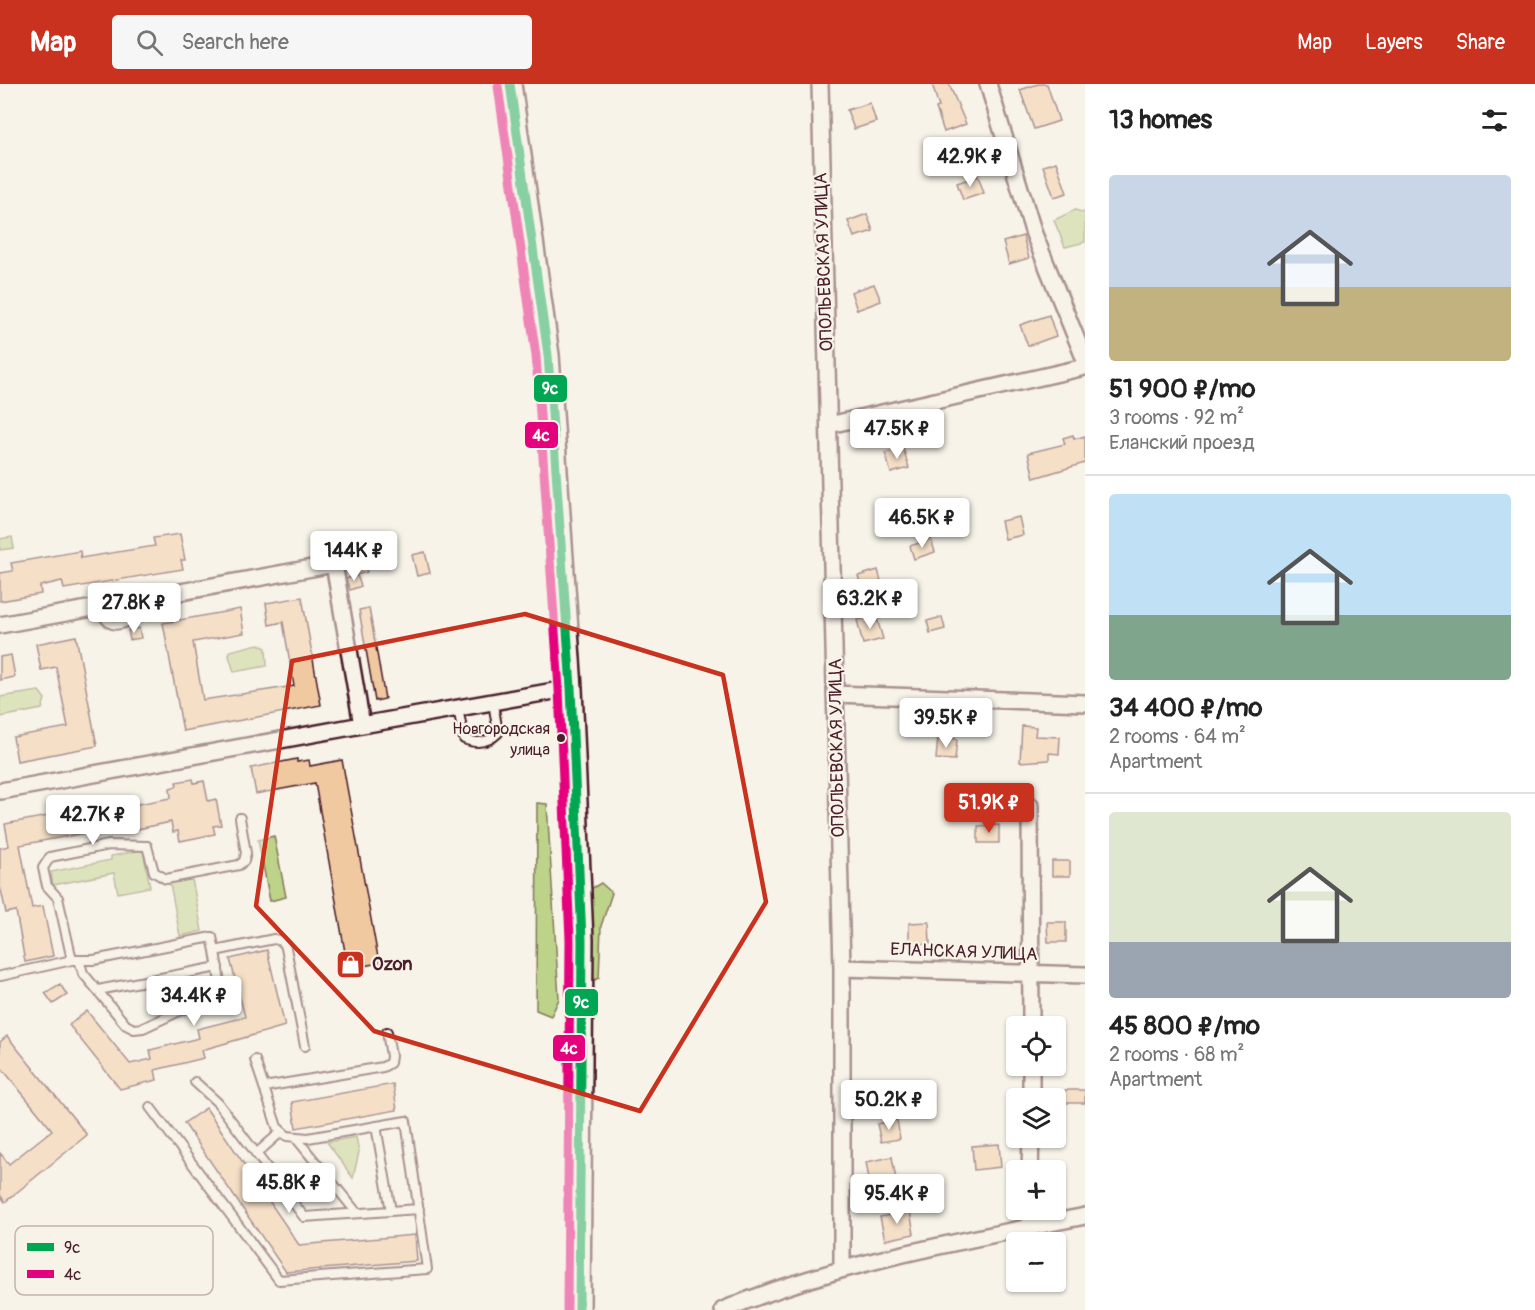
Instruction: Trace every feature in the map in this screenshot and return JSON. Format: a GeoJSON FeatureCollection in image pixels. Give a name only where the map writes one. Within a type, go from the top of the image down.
{"type":"FeatureCollection","features":[{"type":"Feature","properties":{"kind":"street"},"geometry":{"type":"LineString","coordinates":[[510,84],[548,355],[571,688],[582,940],[579,1310]]}},
{"type":"Feature","properties":{"kind":"street","name":"ОПОЛЬЕВСКАЯ УЛИЦА"},"geometry":{"type":"LineString","coordinates":[[820,84],[842,968],[842,1269]]}},
{"type":"Feature","properties":{"kind":"street"},"geometry":{"type":"LineString","coordinates":[[988,84],[1034,234],[1085,360]]}},
{"type":"Feature","properties":{"kind":"street"},"geometry":{"type":"LineString","coordinates":[[829,425],[1085,368]]}},
{"type":"Feature","properties":{"kind":"street"},"geometry":{"type":"LineString","coordinates":[[0,625],[334,564],[362,725]]}},
{"type":"Feature","properties":{"kind":"street"},"geometry":{"type":"LineString","coordinates":[[1,791],[571,688]]}},
{"type":"Feature","properties":{"kind":"street"},"geometry":{"type":"LineString","coordinates":[[836,694],[1085,704]]}},
{"type":"Feature","properties":{"kind":"street"},"geometry":{"type":"LineString","coordinates":[[1030,805],[1030,1016]]}},
{"type":"Feature","properties":{"kind":"street","name":"ЕЛАНСКАЯ УЛИЦА"},"geometry":{"type":"LineString","coordinates":[[842,968],[1085,975]]}},
{"type":"Feature","properties":{"kind":"street"},"geometry":{"type":"LineString","coordinates":[[723,1310],[767,1291],[842,1269],[1085,1216]]}},
{"type":"Feature","properties":{"kind":"street"},"geometry":{"type":"LineString","coordinates":[[1029,1220],[1029,1227]]}},
{"type":"Feature","properties":{"kind":"lane"},"geometry":{"type":"LineString","coordinates":[[97,606],[106,622],[114,626],[129,621],[135,600]]}},
{"type":"Feature","properties":{"kind":"lane"},"geometry":{"type":"LineString","coordinates":[[458,708],[464,739],[482,742],[492,739],[498,733],[493,702]]}},
{"type":"Feature","properties":{"kind":"lane"},"geometry":{"type":"LineString","coordinates":[[1,976],[76,960],[94,960],[212,937],[221,989],[216,994],[143,1028],[134,1029],[126,1025],[83,973],[76,960],[58,897],[47,886],[43,868],[50,857],[109,845],[147,846],[154,872],[166,879],[238,865],[244,861],[246,853],[240,818]]}},
{"type":"Feature","properties":{"kind":"lane"},"geometry":{"type":"LineString","coordinates":[[215,951],[274,939],[282,941],[286,948],[305,1046]]}},
{"type":"Feature","properties":{"kind":"lane"},"geometry":{"type":"LineString","coordinates":[[98,990],[218,967]]}},
{"type":"Feature","properties":{"kind":"lane"},"geometry":{"type":"LineString","coordinates":[[264,1088],[383,1067],[390,1063],[391,1056],[387,1032]]}},
{"type":"Feature","properties":{"kind":"lane"},"geometry":{"type":"LineString","coordinates":[[255,1060],[281,1132],[296,1138],[357,1213]]}},
{"type":"Feature","properties":{"kind":"lane"},"geometry":{"type":"LineString","coordinates":[[195,1082],[218,1102],[304,1217],[419,1209]]}},
{"type":"Feature","properties":{"kind":"lane"},"geometry":{"type":"LineString","coordinates":[[150,1107],[279,1280],[427,1269],[406,1121],[296,1138]]}},
{"type":"Feature","properties":{"kind":"lane"},"geometry":{"type":"LineString","coordinates":[[376,1126],[391,1211]]}},
{"type":"Feature","properties":{"kind":"lane"},"geometry":{"type":"LineString","coordinates":[[256,1154],[281,1132]]}},
{"type":"Feature","properties":{"kind":"highlighted area"},"geometry":{"type":"Polygon","coordinates":[[[525,614],[723,675],[766,902],[640,1111],[374,1031],[256,906],[292,661],[525,614]]]}},
{"type":"Feature","properties":{"kind":"green space"},"geometry":{"type":"Polygon","coordinates":[[[1075,210],[1085,213],[1085,242],[1065,247],[1054,220],[1075,210]]]}},
{"type":"Feature","properties":{"kind":"green space"},"geometry":{"type":"Polygon","coordinates":[[[12,537],[14,548],[0,550],[0,539],[12,537]]]}},
{"type":"Feature","properties":{"kind":"green space"},"geometry":{"type":"Polygon","coordinates":[[[258,644],[266,648],[267,666],[234,672],[229,656],[230,651],[258,644]]]}},
{"type":"Feature","properties":{"kind":"green space"},"geometry":{"type":"Polygon","coordinates":[[[39,691],[45,699],[42,709],[0,717],[0,697],[39,691]]]}},
{"type":"Feature","properties":{"kind":"green space"},"geometry":{"type":"Polygon","coordinates":[[[537,803],[547,804],[559,999],[551,1016],[536,1010],[537,803]]]}},
{"type":"Feature","properties":{"kind":"green space"},"geometry":{"type":"Polygon","coordinates":[[[274,836],[286,897],[270,901],[258,840],[274,836]]]}},
{"type":"Feature","properties":{"kind":"green space"},"geometry":{"type":"Polygon","coordinates":[[[143,850],[150,887],[118,893],[114,873],[53,885],[51,872],[111,860],[111,856],[143,850]]]}},
{"type":"Feature","properties":{"kind":"green space"},"geometry":{"type":"Polygon","coordinates":[[[192,879],[202,931],[180,936],[170,883],[192,879]]]}},
{"type":"Feature","properties":{"kind":"green space"},"geometry":{"type":"Polygon","coordinates":[[[601,883],[612,893],[601,926],[599,978],[590,982],[588,972],[591,889],[601,883]]]}},
{"type":"Feature","properties":{"kind":"green space"},"geometry":{"type":"Polygon","coordinates":[[[356,1137],[359,1152],[353,1178],[327,1142],[356,1137]]]}},
{"type":"Feature","properties":{"kind":"building"},"geometry":{"type":"Polygon","coordinates":[[[932,84],[949,84],[966,124],[944,132],[936,108],[939,107],[932,84]]]}},
{"type":"Feature","properties":{"kind":"building"},"geometry":{"type":"Polygon","coordinates":[[[1038,84],[1047,84],[1059,121],[1034,129],[1020,90],[1038,84]]]}},
{"type":"Feature","properties":{"kind":"building"},"geometry":{"type":"Polygon","coordinates":[[[870,103],[876,122],[854,129],[847,110],[870,103]]]}},
{"type":"Feature","properties":{"kind":"building"},"geometry":{"type":"Polygon","coordinates":[[[1056,162],[1067,193],[1054,197],[1043,166],[1056,162]]]}},
{"type":"Feature","properties":{"kind":"building"},"geometry":{"type":"Polygon","coordinates":[[[978,176],[984,193],[963,200],[957,183],[978,176]]]}},
{"type":"Feature","properties":{"kind":"building"},"geometry":{"type":"Polygon","coordinates":[[[867,214],[873,231],[854,237],[848,221],[867,214]]]}},
{"type":"Feature","properties":{"kind":"building"},"geometry":{"type":"Polygon","coordinates":[[[1023,236],[1029,258],[1009,264],[1003,242],[1023,236]]]}},
{"type":"Feature","properties":{"kind":"building"},"geometry":{"type":"Polygon","coordinates":[[[874,284],[881,301],[857,310],[851,292],[874,284]]]}},
{"type":"Feature","properties":{"kind":"building"},"geometry":{"type":"Polygon","coordinates":[[[1049,315],[1056,336],[1028,346],[1020,325],[1049,315]]]}},
{"type":"Feature","properties":{"kind":"building"},"geometry":{"type":"Polygon","coordinates":[[[1073,435],[1074,439],[1085,436],[1085,463],[1034,478],[1028,453],[1065,444],[1063,438],[1073,435]]]}},
{"type":"Feature","properties":{"kind":"building"},"geometry":{"type":"Polygon","coordinates":[[[903,448],[909,468],[891,473],[885,453],[903,448]]]}},
{"type":"Feature","properties":{"kind":"building"},"geometry":{"type":"Polygon","coordinates":[[[1019,517],[1023,535],[1005,539],[1001,521],[1019,517]]]}},
{"type":"Feature","properties":{"kind":"building"},"geometry":{"type":"Polygon","coordinates":[[[180,534],[185,560],[181,560],[183,569],[64,589],[62,581],[40,586],[41,594],[0,601],[0,573],[13,571],[11,563],[80,551],[81,558],[155,546],[153,538],[180,534]]]}},
{"type":"Feature","properties":{"kind":"building"},"geometry":{"type":"Polygon","coordinates":[[[931,539],[935,552],[914,559],[910,546],[931,539]]]}},
{"type":"Feature","properties":{"kind":"building"},"geometry":{"type":"Polygon","coordinates":[[[360,552],[367,572],[356,575],[350,556],[360,552]]]}},
{"type":"Feature","properties":{"kind":"building"},"geometry":{"type":"Polygon","coordinates":[[[425,552],[430,573],[417,576],[412,555],[425,552]]]}},
{"type":"Feature","properties":{"kind":"building"},"geometry":{"type":"Polygon","coordinates":[[[878,570],[882,585],[863,591],[858,576],[878,570]]]}},
{"type":"Feature","properties":{"kind":"building"},"geometry":{"type":"Polygon","coordinates":[[[357,575],[361,586],[350,590],[346,579],[357,575]]]}},
{"type":"Feature","properties":{"kind":"building"},"geometry":{"type":"Polygon","coordinates":[[[302,597],[321,705],[183,731],[163,623],[240,609],[244,633],[193,642],[203,700],[294,686],[283,622],[269,625],[266,603],[302,597]]]}},
{"type":"Feature","properties":{"kind":"building"},"geometry":{"type":"Polygon","coordinates":[[[369,608],[385,699],[375,701],[359,610],[369,608]]]}},
{"type":"Feature","properties":{"kind":"building"},"geometry":{"type":"Polygon","coordinates":[[[876,615],[883,639],[863,644],[857,620],[876,615]]]}},
{"type":"Feature","properties":{"kind":"building"},"geometry":{"type":"Polygon","coordinates":[[[942,617],[945,629],[930,633],[927,621],[942,617]]]}},
{"type":"Feature","properties":{"kind":"building"},"geometry":{"type":"Polygon","coordinates":[[[139,628],[141,638],[130,640],[128,630],[139,628]]]}},
{"type":"Feature","properties":{"kind":"building"},"geometry":{"type":"Polygon","coordinates":[[[76,636],[97,746],[17,761],[13,737],[68,727],[56,667],[41,670],[36,644],[76,636]]]}},
{"type":"Feature","properties":{"kind":"building"},"geometry":{"type":"Polygon","coordinates":[[[11,655],[15,677],[0,680],[0,657],[11,655]]]}},
{"type":"Feature","properties":{"kind":"building"},"geometry":{"type":"Polygon","coordinates":[[[1022,726],[1036,727],[1035,736],[1060,737],[1059,754],[1049,753],[1049,760],[1020,762],[1022,726]]]}},
{"type":"Feature","properties":{"kind":"building"},"geometry":{"type":"Polygon","coordinates":[[[938,737],[957,739],[955,760],[936,759],[938,737]]]}},
{"type":"Feature","properties":{"kind":"building"},"geometry":{"type":"Polygon","coordinates":[[[297,759],[297,762],[309,760],[310,766],[342,760],[379,963],[348,969],[315,783],[256,794],[251,768],[297,759]]]}},
{"type":"Feature","properties":{"kind":"building"},"geometry":{"type":"Polygon","coordinates":[[[193,779],[194,783],[204,781],[208,801],[216,799],[221,825],[213,826],[215,834],[180,841],[178,831],[173,832],[171,822],[119,833],[118,827],[20,845],[32,908],[43,906],[53,956],[25,962],[16,911],[6,913],[0,885],[0,848],[9,846],[5,824],[116,803],[117,808],[171,798],[170,788],[177,786],[176,782],[193,779]]]}},
{"type":"Feature","properties":{"kind":"building"},"geometry":{"type":"Polygon","coordinates":[[[999,825],[999,843],[978,843],[978,826],[999,825]]]}},
{"type":"Feature","properties":{"kind":"building"},"geometry":{"type":"Polygon","coordinates":[[[1052,861],[1070,861],[1070,876],[1052,876],[1052,861]]]}},
{"type":"Feature","properties":{"kind":"building"},"geometry":{"type":"Polygon","coordinates":[[[929,922],[930,944],[909,944],[909,923],[929,922]]]}},
{"type":"Feature","properties":{"kind":"building"},"geometry":{"type":"Polygon","coordinates":[[[1047,922],[1066,922],[1066,942],[1048,942],[1047,922]]]}},
{"type":"Feature","properties":{"kind":"building"},"geometry":{"type":"Polygon","coordinates":[[[267,950],[285,1026],[202,1050],[204,1058],[155,1070],[157,1080],[120,1089],[69,1025],[87,1011],[130,1064],[152,1059],[150,1050],[199,1038],[197,1029],[245,1017],[230,959],[267,950]]]}},
{"type":"Feature","properties":{"kind":"building"},"geometry":{"type":"Polygon","coordinates":[[[60,984],[67,995],[53,1004],[45,993],[60,984]]]}},
{"type":"Feature","properties":{"kind":"building"},"geometry":{"type":"Polygon","coordinates":[[[7,1036],[87,1135],[5,1202],[0,1195],[0,1153],[9,1164],[52,1130],[0,1066],[0,1042],[7,1036]]]}},
{"type":"Feature","properties":{"kind":"building"},"geometry":{"type":"Polygon","coordinates":[[[393,1084],[397,1110],[296,1128],[292,1102],[393,1084]]]}},
{"type":"Feature","properties":{"kind":"building"},"geometry":{"type":"Polygon","coordinates":[[[1066,1090],[1085,1090],[1085,1103],[1066,1103],[1066,1090]]]}},
{"type":"Feature","properties":{"kind":"building"},"geometry":{"type":"Polygon","coordinates":[[[206,1108],[299,1245],[415,1235],[417,1261],[286,1272],[184,1123],[206,1108]]]}},
{"type":"Feature","properties":{"kind":"building"},"geometry":{"type":"Polygon","coordinates":[[[897,1120],[900,1139],[881,1142],[877,1124],[897,1120]]]}},
{"type":"Feature","properties":{"kind":"building"},"geometry":{"type":"Polygon","coordinates":[[[999,1144],[1001,1167],[974,1170],[972,1146],[999,1144]]]}},
{"type":"Feature","properties":{"kind":"building"},"geometry":{"type":"Polygon","coordinates":[[[892,1157],[898,1191],[872,1196],[866,1162],[892,1157]]]}},
{"type":"Feature","properties":{"kind":"building"},"geometry":{"type":"Polygon","coordinates":[[[910,1211],[914,1234],[885,1240],[880,1217],[910,1211]]]}},
{"type":"Feature","properties":{"kind":"transit line","name":"9с"},"geometry":{"type":"LineString","coordinates":[[510,84],[548,355],[571,688],[582,940],[579,1310]]}},
{"type":"Feature","properties":{"kind":"transit line","name":"4с"},"geometry":{"type":"LineString","coordinates":[[498,86],[536,356],[559,689],[570,940],[567,1310]]}},
{"type":"Feature","properties":{"kind":"place","name":"Новгородская улица"},"geometry":{"type":"Point","coordinates":[561,738]}},
{"type":"Feature","properties":{"kind":"place","name":"Ozon"},"geometry":{"type":"Point","coordinates":[351,964]}}]}
